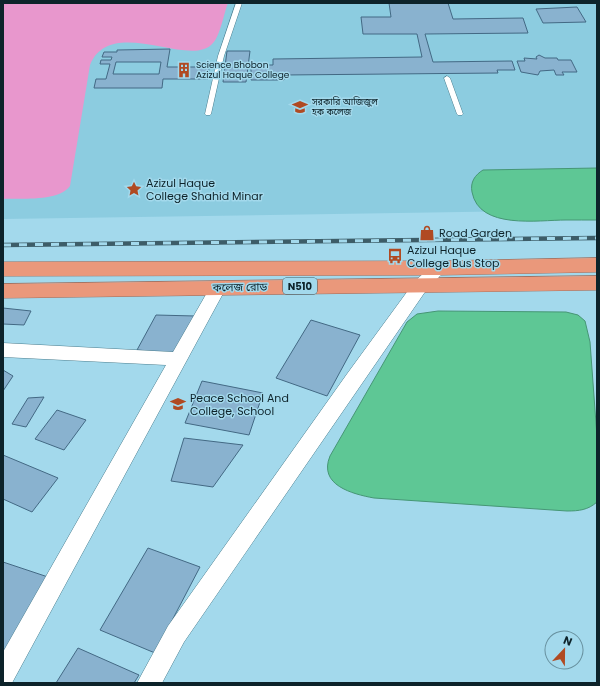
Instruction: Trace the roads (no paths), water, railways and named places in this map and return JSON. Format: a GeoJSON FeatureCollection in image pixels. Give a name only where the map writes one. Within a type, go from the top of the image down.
{"type":"FeatureCollection","features":[{"type":"Feature","properties":{"kind":"highway","name":"কলেজ রোড"},"geometry":{"type":"LineString","coordinates":[[3,269],[440,268],[597,265]]}},
{"type":"Feature","properties":{"kind":"highway","name":"কলেজ রোড"},"geometry":{"type":"LineString","coordinates":[[3,291],[597,283]]}},
{"type":"Feature","properties":{"kind":"street"},"geometry":{"type":"LineString","coordinates":[[149,683],[176,634],[421,285],[440,268]]}},
{"type":"Feature","properties":{"kind":"street"},"geometry":{"type":"LineString","coordinates":[[3,675],[218,288]]}},
{"type":"Feature","properties":{"kind":"street"},"geometry":{"type":"LineString","coordinates":[[4,352],[178,359]]}},
{"type":"Feature","properties":{"kind":"lane"},"geometry":{"type":"LineString","coordinates":[[208,114],[221,56],[239,3]]}},
{"type":"Feature","properties":{"kind":"lane"},"geometry":{"type":"LineString","coordinates":[[447,78],[460,114]]}},
{"type":"Feature","properties":{"kind":"railway"},"geometry":{"type":"LineString","coordinates":[[3,245],[597,238]]}},
{"type":"Feature","properties":{"kind":"place","name":"Science Bhobon Azizul Haque College"},"geometry":{"type":"Point","coordinates":[184,70]}},
{"type":"Feature","properties":{"kind":"place","name":"সরকারি আজিজুল হক কলেজ"},"geometry":{"type":"Point","coordinates":[300,107]}},
{"type":"Feature","properties":{"kind":"place","name":"Azizul Haque College Shahid Minar"},"geometry":{"type":"Point","coordinates":[134,189]}},
{"type":"Feature","properties":{"kind":"place","name":"Road Garden"},"geometry":{"type":"Point","coordinates":[427,233]}},
{"type":"Feature","properties":{"kind":"place","name":"Azizul Haque College Bus Stop"},"geometry":{"type":"Point","coordinates":[395,256]}},
{"type":"Feature","properties":{"kind":"place","name":"Peace School And College, School"},"geometry":{"type":"Point","coordinates":[178,404]}}]}
